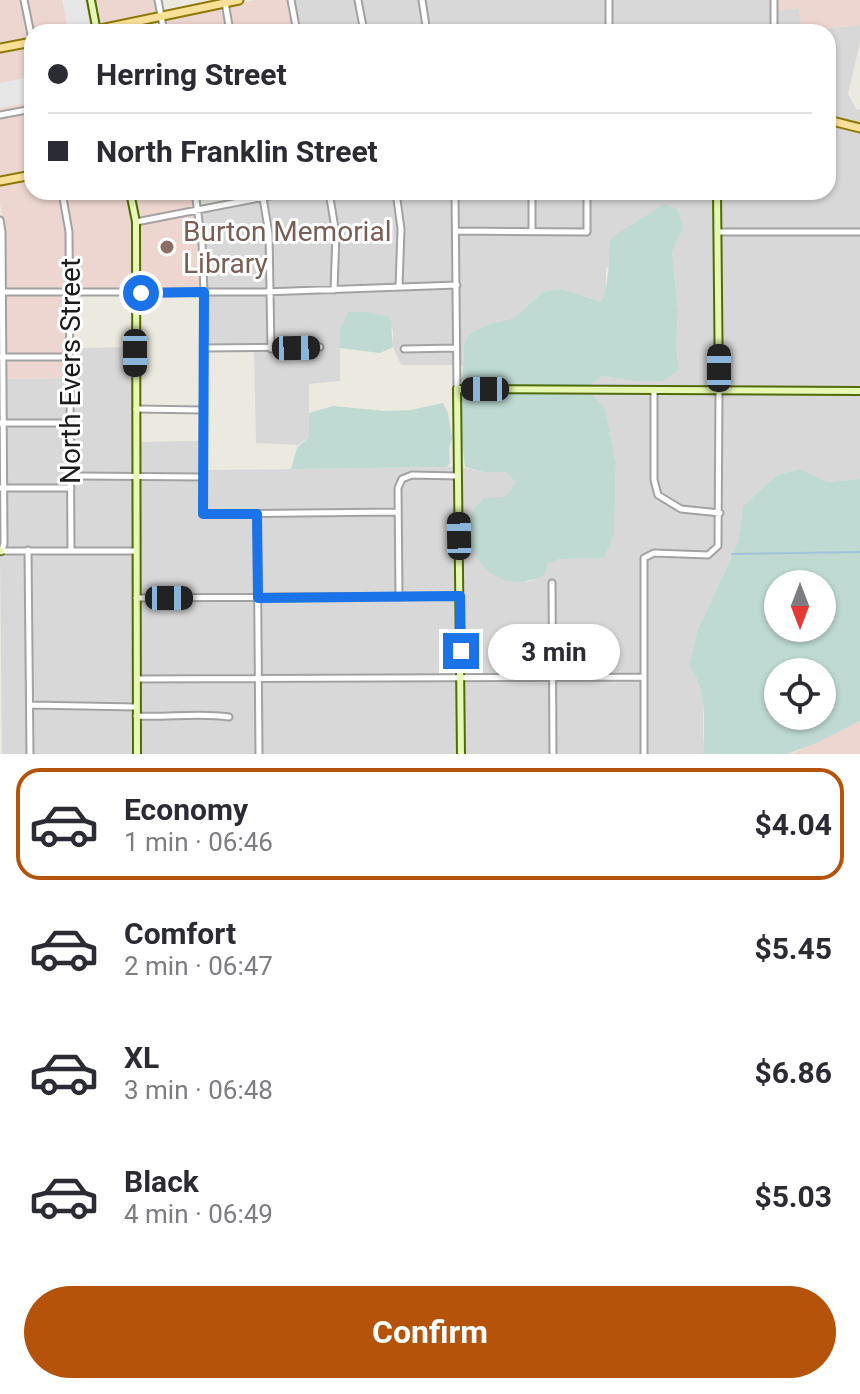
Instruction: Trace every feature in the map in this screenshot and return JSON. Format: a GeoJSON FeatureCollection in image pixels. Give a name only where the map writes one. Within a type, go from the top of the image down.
{"type":"FeatureCollection","features":[{"type":"Feature","properties":{"kind":"main road"},"geometry":{"type":"LineString","coordinates":[[125,24],[239,0]]}},
{"type":"Feature","properties":{"kind":"main road"},"geometry":{"type":"LineString","coordinates":[[0,48],[24,43]]}},
{"type":"Feature","properties":{"kind":"main road"},"geometry":{"type":"LineString","coordinates":[[836,122],[860,128]]}},
{"type":"Feature","properties":{"kind":"main road"},"geometry":{"type":"LineString","coordinates":[[0,181],[24,176]]}},
{"type":"Feature","properties":{"kind":"street"},"geometry":{"type":"LineString","coordinates":[[24,0],[29,24]]}},
{"type":"Feature","properties":{"kind":"street"},"geometry":{"type":"LineString","coordinates":[[91,0],[96,24]]}},
{"type":"Feature","properties":{"kind":"street"},"geometry":{"type":"LineString","coordinates":[[158,0],[163,24]]}},
{"type":"Feature","properties":{"kind":"street"},"geometry":{"type":"LineString","coordinates":[[291,0],[296,24]]}},
{"type":"Feature","properties":{"kind":"street"},"geometry":{"type":"LineString","coordinates":[[358,0],[362,24]]}},
{"type":"Feature","properties":{"kind":"street"},"geometry":{"type":"LineString","coordinates":[[422,0],[425,24]]}},
{"type":"Feature","properties":{"kind":"street"},"geometry":{"type":"LineString","coordinates":[[609,0],[609,24]]}},
{"type":"Feature","properties":{"kind":"street"},"geometry":{"type":"LineString","coordinates":[[774,0],[774,24]]}},
{"type":"Feature","properties":{"kind":"street"},"geometry":{"type":"LineString","coordinates":[[224,1],[228,24]]}},
{"type":"Feature","properties":{"kind":"street"},"geometry":{"type":"LineString","coordinates":[[0,115],[24,110]]}},
{"type":"Feature","properties":{"kind":"street","name":"North Evers Street"},"geometry":{"type":"LineString","coordinates":[[63,200],[69,232],[71,551]]}},
{"type":"Feature","properties":{"kind":"street"},"geometry":{"type":"LineString","coordinates":[[132,200],[136,222],[137,754]]}},
{"type":"Feature","properties":{"kind":"street"},"geometry":{"type":"LineString","coordinates":[[197,200],[204,292],[203,514],[398,512]]}},
{"type":"Feature","properties":{"kind":"street"},"geometry":{"type":"LineString","coordinates":[[136,222],[242,200]]}},
{"type":"Feature","properties":{"kind":"street"},"geometry":{"type":"LineString","coordinates":[[264,200],[269,234],[271,349]]}},
{"type":"Feature","properties":{"kind":"street"},"geometry":{"type":"LineString","coordinates":[[330,200],[336,234],[334,290]]}},
{"type":"Feature","properties":{"kind":"street"},"geometry":{"type":"LineString","coordinates":[[397,200],[401,229],[399,287]]}},
{"type":"Feature","properties":{"kind":"street"},"geometry":{"type":"LineString","coordinates":[[455,200],[461,754]]}},
{"type":"Feature","properties":{"kind":"street"},"geometry":{"type":"LineString","coordinates":[[532,200],[532,231]]}},
{"type":"Feature","properties":{"kind":"street"},"geometry":{"type":"LineString","coordinates":[[457,231],[587,232],[587,200]]}},
{"type":"Feature","properties":{"kind":"street"},"geometry":{"type":"LineString","coordinates":[[644,754],[643,563],[646,556],[660,553],[703,555],[716,550],[719,542],[717,200]]}},
{"type":"Feature","properties":{"kind":"street"},"geometry":{"type":"LineString","coordinates":[[0,220],[4,544],[0,552]]}},
{"type":"Feature","properties":{"kind":"street"},"geometry":{"type":"LineString","coordinates":[[718,232],[860,232]]}},
{"type":"Feature","properties":{"kind":"street"},"geometry":{"type":"LineString","coordinates":[[2,292],[270,292],[457,285]]}},
{"type":"Feature","properties":{"kind":"street"},"geometry":{"type":"LineString","coordinates":[[204,348],[320,347]]}},
{"type":"Feature","properties":{"kind":"street"},"geometry":{"type":"LineString","coordinates":[[404,349],[456,348]]}},
{"type":"Feature","properties":{"kind":"street"},"geometry":{"type":"LineString","coordinates":[[2,357],[70,357]]}},
{"type":"Feature","properties":{"kind":"street"},"geometry":{"type":"LineString","coordinates":[[457,389],[860,391]]}},
{"type":"Feature","properties":{"kind":"street"},"geometry":{"type":"LineString","coordinates":[[654,390],[654,480],[658,495],[681,509],[720,513]]}},
{"type":"Feature","properties":{"kind":"street"},"geometry":{"type":"LineString","coordinates":[[135,409],[203,410]]}},
{"type":"Feature","properties":{"kind":"street"},"geometry":{"type":"LineString","coordinates":[[2,424],[71,423]]}},
{"type":"Feature","properties":{"kind":"street"},"geometry":{"type":"LineString","coordinates":[[399,597],[398,488],[402,479],[412,475],[458,476]]}},
{"type":"Feature","properties":{"kind":"street"},"geometry":{"type":"LineString","coordinates":[[78,476],[203,477]]}},
{"type":"Feature","properties":{"kind":"street"},"geometry":{"type":"LineString","coordinates":[[2,488],[71,488]]}},
{"type":"Feature","properties":{"kind":"street"},"geometry":{"type":"LineString","coordinates":[[257,514],[259,754]]}},
{"type":"Feature","properties":{"kind":"street"},"geometry":{"type":"LineString","coordinates":[[28,550],[30,754]]}},
{"type":"Feature","properties":{"kind":"street"},"geometry":{"type":"LineString","coordinates":[[0,552],[135,551]]}},
{"type":"Feature","properties":{"kind":"street"},"geometry":{"type":"LineString","coordinates":[[552,583],[553,754]]}},
{"type":"Feature","properties":{"kind":"street"},"geometry":{"type":"LineString","coordinates":[[136,598],[460,596]]}},
{"type":"Feature","properties":{"kind":"street"},"geometry":{"type":"LineString","coordinates":[[137,679],[644,677]]}},
{"type":"Feature","properties":{"kind":"street"},"geometry":{"type":"LineString","coordinates":[[30,705],[136,707]]}},
{"type":"Feature","properties":{"kind":"street"},"geometry":{"type":"LineString","coordinates":[[136,716],[193,717],[215,714],[229,717]]}},
{"type":"Feature","properties":{"kind":"shaded area"},"geometry":{"type":"Polygon","coordinates":[[[0,0],[21,0],[26,24],[24,41],[0,45],[0,0]]]}},
{"type":"Feature","properties":{"kind":"shaded area"},"geometry":{"type":"Polygon","coordinates":[[[26,0],[88,0],[93,24],[31,24],[26,0]]]}},
{"type":"Feature","properties":{"kind":"shaded area"},"geometry":{"type":"Polygon","coordinates":[[[62,0],[85,0],[90,24],[67,24],[62,0]]]}},
{"type":"Feature","properties":{"kind":"shaded area"},"geometry":{"type":"Polygon","coordinates":[[[94,0],[155,0],[158,13],[99,24],[94,0]]]}},
{"type":"Feature","properties":{"kind":"shaded area"},"geometry":{"type":"Polygon","coordinates":[[[255,0],[288,0],[293,24],[232,24],[228,5],[255,0]]]}},
{"type":"Feature","properties":{"kind":"shaded area"},"geometry":{"type":"Polygon","coordinates":[[[294,0],[355,0],[360,24],[298,24],[294,0]]]}},
{"type":"Feature","properties":{"kind":"shaded area"},"geometry":{"type":"Polygon","coordinates":[[[361,0],[419,0],[423,24],[366,24],[361,0]]]}},
{"type":"Feature","properties":{"kind":"shaded area"},"geometry":{"type":"Polygon","coordinates":[[[425,0],[606,0],[607,24],[428,24],[425,0]]]}},
{"type":"Feature","properties":{"kind":"shaded area"},"geometry":{"type":"Polygon","coordinates":[[[612,0],[771,0],[771,24],[612,24],[612,0]]]}},
{"type":"Feature","properties":{"kind":"shaded area"},"geometry":{"type":"Polygon","coordinates":[[[776,0],[860,0],[860,25],[836,27],[836,24],[801,24],[799,8],[776,10],[776,0]]]}},
{"type":"Feature","properties":{"kind":"shaded area"},"geometry":{"type":"Polygon","coordinates":[[[223,6],[226,24],[166,24],[165,18],[223,6]]]}},
{"type":"Feature","properties":{"kind":"shaded area"},"geometry":{"type":"Polygon","coordinates":[[[799,8],[802,24],[776,24],[776,10],[799,8]]]}},
{"type":"Feature","properties":{"kind":"shaded area"},"geometry":{"type":"Polygon","coordinates":[[[860,25],[860,42],[848,94],[856,109],[860,110],[860,125],[836,119],[836,28],[860,25]]]}},
{"type":"Feature","properties":{"kind":"shaded area"},"geometry":{"type":"Polygon","coordinates":[[[24,47],[24,108],[0,112],[0,52],[24,47]]]}},
{"type":"Feature","properties":{"kind":"shaded area"},"geometry":{"type":"Polygon","coordinates":[[[24,78],[24,104],[0,108],[0,83],[24,78]]]}},
{"type":"Feature","properties":{"kind":"shaded area"},"geometry":{"type":"Polygon","coordinates":[[[24,114],[24,174],[0,178],[0,118],[24,114]]]}},
{"type":"Feature","properties":{"kind":"shaded area"},"geometry":{"type":"Polygon","coordinates":[[[836,125],[860,132],[860,228],[721,229],[720,200],[836,200],[836,125]]]}},
{"type":"Feature","properties":{"kind":"shaded area"},"geometry":{"type":"Polygon","coordinates":[[[24,180],[24,200],[61,200],[67,233],[67,289],[6,289],[0,184],[24,180]]]}},
{"type":"Feature","properties":{"kind":"shaded area"},"geometry":{"type":"Polygon","coordinates":[[[66,200],[129,200],[134,223],[133,288],[73,289],[72,232],[66,200]]]}},
{"type":"Feature","properties":{"kind":"shaded area"},"geometry":{"type":"Polygon","coordinates":[[[134,200],[193,200],[195,208],[138,219],[134,200]]]}},
{"type":"Feature","properties":{"kind":"shaded area"},"geometry":{"type":"Polygon","coordinates":[[[266,200],[327,200],[333,234],[331,287],[272,289],[272,234],[266,200]]]}},
{"type":"Feature","properties":{"kind":"shaded area"},"geometry":{"type":"Polygon","coordinates":[[[333,200],[394,200],[399,230],[397,284],[337,287],[339,234],[333,200]]]}},
{"type":"Feature","properties":{"kind":"shaded area"},"geometry":{"type":"Polygon","coordinates":[[[399,200],[453,200],[454,282],[402,283],[404,229],[399,200]]]}},
{"type":"Feature","properties":{"kind":"shaded area"},"geometry":{"type":"Polygon","coordinates":[[[458,200],[529,200],[529,228],[460,228],[458,200]]]}},
{"type":"Feature","properties":{"kind":"shaded area"},"geometry":{"type":"Polygon","coordinates":[[[535,200],[585,200],[584,229],[534,228],[535,200]]]}},
{"type":"Feature","properties":{"kind":"shaded area"},"geometry":{"type":"Polygon","coordinates":[[[590,200],[714,200],[716,388],[586,386],[602,376],[663,381],[679,370],[676,345],[678,311],[672,252],[683,229],[606,268],[606,291],[601,302],[562,289],[543,292],[514,318],[493,323],[464,347],[463,365],[459,365],[460,234],[589,236],[590,200]]]}},
{"type":"Feature","properties":{"kind":"shaded area"},"geometry":{"type":"Polygon","coordinates":[[[261,201],[266,234],[267,289],[207,289],[202,213],[261,201]]]}},
{"type":"Feature","properties":{"kind":"shaded area"},"geometry":{"type":"Polygon","coordinates":[[[664,204],[677,209],[683,229],[672,252],[678,311],[676,345],[679,370],[663,381],[602,376],[587,387],[462,386],[464,347],[469,334],[514,318],[543,292],[562,289],[601,302],[611,238],[664,204]]]}},
{"type":"Feature","properties":{"kind":"shaded area"},"geometry":{"type":"Polygon","coordinates":[[[196,214],[199,287],[138,288],[139,225],[196,214]]]}},
{"type":"Feature","properties":{"kind":"shaded area"},"geometry":{"type":"Polygon","coordinates":[[[721,235],[860,235],[860,388],[724,388],[721,235]]]}},
{"type":"Feature","properties":{"kind":"shaded area"},"geometry":{"type":"Polygon","coordinates":[[[454,289],[454,365],[401,365],[393,347],[393,329],[340,330],[340,381],[309,384],[309,437],[298,445],[256,443],[254,352],[323,350],[322,344],[274,345],[273,295],[454,289]]]}},
{"type":"Feature","properties":{"kind":"shaded area"},"geometry":{"type":"Polygon","coordinates":[[[6,295],[67,295],[67,353],[6,354],[6,295]]]}},
{"type":"Feature","properties":{"kind":"shaded area"},"geometry":{"type":"Polygon","coordinates":[[[207,295],[267,295],[268,346],[207,345],[207,295]]]}},
{"type":"Feature","properties":{"kind":"shaded area"},"geometry":{"type":"Polygon","coordinates":[[[348,312],[390,317],[393,347],[380,353],[340,348],[340,330],[348,312]]]}},
{"type":"Feature","properties":{"kind":"shaded area"},"geometry":{"type":"Polygon","coordinates":[[[133,347],[132,474],[76,474],[76,479],[132,480],[132,547],[73,547],[73,378],[79,378],[81,348],[133,347]]]}},
{"type":"Feature","properties":{"kind":"shaded area"},"geometry":{"type":"Polygon","coordinates":[[[6,360],[67,360],[68,378],[6,379],[6,360]]]}},
{"type":"Feature","properties":{"kind":"shaded area"},"geometry":{"type":"Polygon","coordinates":[[[68,378],[68,420],[7,420],[6,379],[68,378]]]}},
{"type":"Feature","properties":{"kind":"shaded area"},"geometry":{"type":"Polygon","coordinates":[[[461,392],[592,393],[605,409],[616,463],[614,535],[604,558],[559,559],[548,564],[543,577],[521,582],[504,580],[484,567],[473,550],[468,532],[472,513],[484,498],[505,497],[516,482],[505,472],[484,472],[465,467],[460,425],[461,392]]]}},
{"type":"Feature","properties":{"kind":"shaded area"},"geometry":{"type":"Polygon","coordinates":[[[592,393],[651,394],[651,480],[654,493],[664,504],[680,512],[717,516],[716,545],[707,552],[660,550],[642,554],[642,674],[556,674],[554,580],[549,581],[551,674],[464,675],[461,467],[505,472],[516,482],[505,498],[484,498],[527,582],[543,577],[548,564],[559,559],[604,558],[614,535],[616,463],[605,410],[592,393]]]}},
{"type":"Feature","properties":{"kind":"shaded area"},"geometry":{"type":"Polygon","coordinates":[[[657,394],[716,394],[717,510],[681,506],[663,496],[659,490],[656,479],[657,394]]]}},
{"type":"Feature","properties":{"kind":"shaded area"},"geometry":{"type":"Polygon","coordinates":[[[722,394],[860,394],[860,479],[828,482],[798,469],[777,475],[743,506],[738,542],[697,632],[689,665],[697,675],[703,699],[703,754],[647,754],[647,560],[660,556],[708,558],[719,550],[723,516],[722,394]]]}},
{"type":"Feature","properties":{"kind":"shaded area"},"geometry":{"type":"Polygon","coordinates":[[[443,403],[452,438],[447,467],[291,469],[297,448],[309,437],[309,413],[333,406],[385,411],[411,410],[443,403]]]}},
{"type":"Feature","properties":{"kind":"shaded area"},"geometry":{"type":"Polygon","coordinates":[[[7,427],[68,427],[68,485],[7,485],[7,427]]]}},
{"type":"Feature","properties":{"kind":"shaded area"},"geometry":{"type":"Polygon","coordinates":[[[198,441],[199,474],[138,474],[138,442],[198,441]]]}},
{"type":"Feature","properties":{"kind":"shaded area"},"geometry":{"type":"Polygon","coordinates":[[[455,467],[455,473],[412,472],[401,476],[396,487],[395,509],[206,511],[206,470],[455,467]]]}},
{"type":"Feature","properties":{"kind":"shaded area"},"geometry":{"type":"Polygon","coordinates":[[[799,469],[828,482],[860,479],[860,721],[787,754],[703,754],[702,696],[689,665],[697,632],[738,542],[743,506],[777,475],[799,469]]]}},
{"type":"Feature","properties":{"kind":"shaded area"},"geometry":{"type":"Polygon","coordinates":[[[455,479],[457,593],[401,594],[401,488],[404,481],[455,479]]]}},
{"type":"Feature","properties":{"kind":"shaded area"},"geometry":{"type":"Polygon","coordinates":[[[138,480],[200,480],[201,517],[254,517],[255,595],[138,595],[138,480]]]}},
{"type":"Feature","properties":{"kind":"shaded area"},"geometry":{"type":"Polygon","coordinates":[[[7,491],[68,491],[68,547],[6,548],[7,491]]]}},
{"type":"Feature","properties":{"kind":"shaded area"},"geometry":{"type":"Polygon","coordinates":[[[395,515],[396,594],[261,595],[260,517],[395,515]]]}},
{"type":"Feature","properties":{"kind":"shaded area"},"geometry":{"type":"Polygon","coordinates":[[[3,554],[26,554],[27,754],[2,754],[0,558],[3,554]]]}},
{"type":"Feature","properties":{"kind":"shaded area"},"geometry":{"type":"Polygon","coordinates":[[[31,554],[132,554],[133,703],[33,702],[31,554]]]}},
{"type":"Feature","properties":{"kind":"shaded area"},"geometry":{"type":"Polygon","coordinates":[[[457,600],[458,675],[262,676],[261,601],[457,600]]]}},
{"type":"Feature","properties":{"kind":"shaded area"},"geometry":{"type":"Polygon","coordinates":[[[139,601],[255,601],[257,676],[140,676],[139,601]]]}},
{"type":"Feature","properties":{"kind":"shaded area"},"geometry":{"type":"Polygon","coordinates":[[[551,680],[551,754],[464,754],[464,681],[551,680]]]}},
{"type":"Feature","properties":{"kind":"shaded area"},"geometry":{"type":"Polygon","coordinates":[[[556,680],[642,680],[641,754],[556,754],[556,680]]]}},
{"type":"Feature","properties":{"kind":"shaded area"},"geometry":{"type":"Polygon","coordinates":[[[458,681],[458,754],[261,754],[262,683],[458,681]]]}},
{"type":"Feature","properties":{"kind":"shaded area"},"geometry":{"type":"Polygon","coordinates":[[[140,683],[257,683],[256,754],[140,754],[140,683]]]}},
{"type":"Feature","properties":{"kind":"shaded area"},"geometry":{"type":"Polygon","coordinates":[[[33,708],[133,710],[134,754],[33,754],[33,708]]]}},
{"type":"Feature","properties":{"kind":"shaded area"},"geometry":{"type":"Polygon","coordinates":[[[860,721],[860,754],[787,754],[796,752],[860,721]]]}},
{"type":"Feature","properties":{"kind":"waterway"},"geometry":{"type":"LineString","coordinates":[[732,554],[860,552]]}},
{"type":"Feature","properties":{"kind":"place","name":"Burton Memorial Library"},"geometry":{"type":"Point","coordinates":[167,247]}},
{"type":"Feature","properties":{"kind":"route"},"geometry":{"type":"LineString","coordinates":[[141,293],[204,292],[203,514],[257,514],[258,598],[460,596],[461,651]]}}]}
